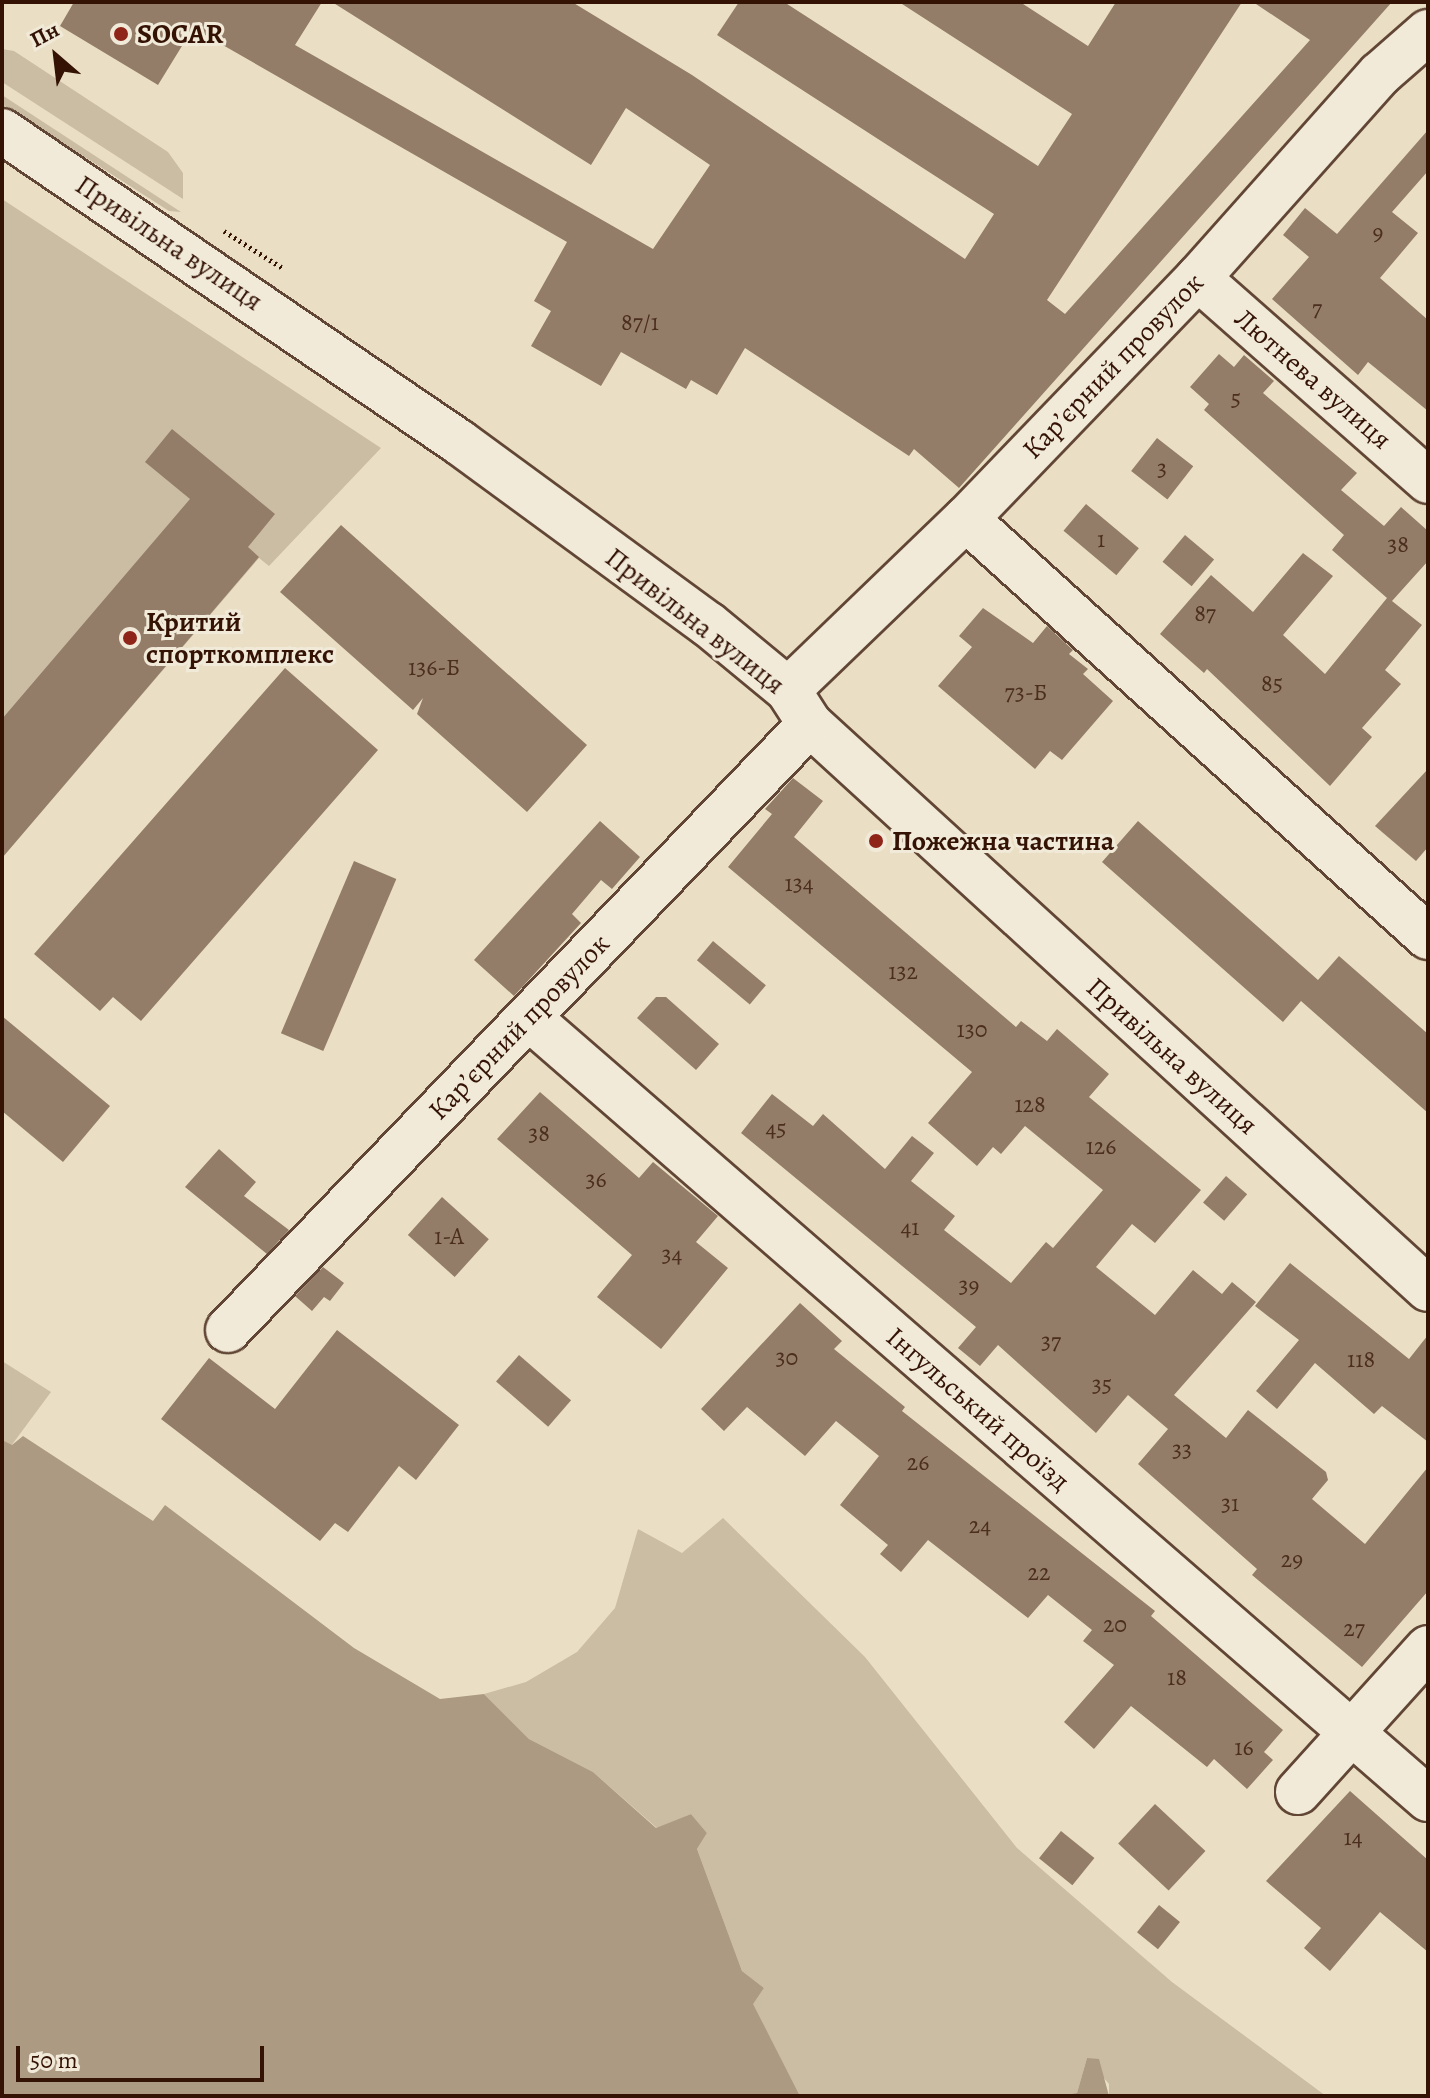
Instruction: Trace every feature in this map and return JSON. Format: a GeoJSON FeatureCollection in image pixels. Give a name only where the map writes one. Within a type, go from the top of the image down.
{"type":"FeatureCollection","features":[{"type":"Feature","properties":{"kind":"street","name":"Карʼєрний провулок"},"geometry":{"type":"LineString","coordinates":[[228,1330],[529,1018],[966,519],[1198,278],[1380,74],[1424,44]]}},
{"type":"Feature","properties":{"kind":"street","name":"Привільна вулиця"},"geometry":{"type":"LineString","coordinates":[[2,131],[459,442],[708,624],[1428,1289]]}},
{"type":"Feature","properties":{"kind":"street","name":"Лютнева вулиця"},"geometry":{"type":"LineString","coordinates":[[1198,278],[1428,481]]}},
{"type":"Feature","properties":{"kind":"street"},"geometry":{"type":"LineString","coordinates":[[966,519],[1428,937]]}},
{"type":"Feature","properties":{"kind":"street","name":"Інгульський проїзд"},"geometry":{"type":"LineString","coordinates":[[529,1018],[1318,1706],[1353,1728],[1428,1799]]}},
{"type":"Feature","properties":{"kind":"street"},"geometry":{"type":"LineString","coordinates":[[1298,1792],[1428,1648]]}},
{"type":"Feature","properties":{"kind":"shaded area"},"geometry":{"type":"Polygon","coordinates":[[[2,49],[14,51],[168,152],[183,173],[183,199],[2,82],[2,49]]]}},
{"type":"Feature","properties":{"kind":"shaded area"},"geometry":{"type":"Polygon","coordinates":[[[2,95],[181,212],[169,211],[2,104],[2,95]]]}},
{"type":"Feature","properties":{"kind":"shaded area"},"geometry":{"type":"Polygon","coordinates":[[[2,199],[381,448],[269,566],[259,558],[2,858],[2,199]]]}},
{"type":"Feature","properties":{"kind":"shaded area"},"geometry":{"type":"Polygon","coordinates":[[[2,1361],[51,1392],[11,1446],[2,1440],[2,1361]]]}},
{"type":"Feature","properties":{"kind":"shaded area"},"geometry":{"type":"Polygon","coordinates":[[[23,1436],[153,1521],[165,1505],[354,1648],[440,1699],[484,1694],[529,1739],[593,1772],[656,1828],[691,1814],[707,1833],[697,1849],[742,1971],[764,1988],[753,2004],[800,2096],[2,2096],[2,1440],[12,1445],[23,1436]]]}},
{"type":"Feature","properties":{"kind":"shaded area"},"geometry":{"type":"Polygon","coordinates":[[[723,1518],[865,1657],[1017,1848],[1172,1982],[1326,2096],[1109,2096],[1109,2084],[1087,2058],[1077,2093],[1055,2096],[800,2096],[752,2004],[764,1988],[742,1971],[697,1849],[707,1833],[691,1814],[657,1828],[593,1772],[529,1739],[484,1694],[526,1682],[577,1652],[615,1608],[638,1529],[682,1553],[723,1518]]]}},
{"type":"Feature","properties":{"kind":"shaded area"},"geometry":{"type":"Polygon","coordinates":[[[1087,2058],[1099,2059],[1109,2096],[1055,2096],[1077,2093],[1087,2058]]]}},
{"type":"Feature","properties":{"kind":"building"},"geometry":{"type":"Polygon","coordinates":[[[74,2],[322,2],[295,45],[653,249],[710,165],[626,108],[591,165],[332,2],[572,2],[692,75],[965,259],[994,214],[717,35],[739,2],[784,2],[1038,166],[1072,114],[899,2],[1020,2],[1088,46],[1116,2],[1242,2],[1047,300],[1065,314],[1310,40],[1253,2],[1392,2],[959,488],[914,449],[909,456],[745,348],[717,395],[691,380],[686,389],[621,352],[601,386],[531,346],[551,311],[534,301],[567,242],[193,28],[158,85],[60,26],[74,2]]]}},
{"type":"Feature","properties":{"kind":"building"},"geometry":{"type":"Polygon","coordinates":[[[1428,130],[1428,171],[1392,212],[1418,233],[1380,278],[1428,320],[1428,411],[1368,362],[1358,375],[1272,299],[1309,257],[1283,235],[1305,208],[1337,234],[1428,130]]]}},
{"type":"Feature","properties":{"kind":"building"},"geometry":{"type":"Polygon","coordinates":[[[1219,354],[1234,367],[1244,355],[1274,381],[1263,393],[1357,473],[1341,490],[1384,526],[1401,507],[1428,531],[1428,561],[1392,601],[1422,625],[1385,670],[1401,684],[1362,728],[1372,737],[1330,786],[1207,669],[1204,673],[1160,634],[1211,575],[1253,612],[1303,553],[1333,576],[1283,635],[1325,674],[1387,598],[1332,550],[1344,535],[1204,410],[1209,404],[1190,387],[1219,354]]]}},
{"type":"Feature","properties":{"kind":"building","name":"Критий спорткомплекс"},"geometry":{"type":"Polygon","coordinates":[[[172,429],[275,514],[248,547],[259,557],[2,858],[2,719],[190,499],[145,462],[172,429]]]}},
{"type":"Feature","properties":{"kind":"building"},"geometry":{"type":"Polygon","coordinates":[[[1157,438],[1193,466],[1167,499],[1131,471],[1157,438]]]}},
{"type":"Feature","properties":{"kind":"building"},"geometry":{"type":"Polygon","coordinates":[[[1086,504],[1139,548],[1116,575],[1064,531],[1086,504]]]}},
{"type":"Feature","properties":{"kind":"building"},"geometry":{"type":"Polygon","coordinates":[[[341,525],[587,745],[527,812],[417,714],[423,698],[413,710],[280,592],[341,525]]]}},
{"type":"Feature","properties":{"kind":"building"},"geometry":{"type":"Polygon","coordinates":[[[1185,535],[1214,559],[1192,586],[1163,562],[1185,535]]]}},
{"type":"Feature","properties":{"kind":"building"},"geometry":{"type":"Polygon","coordinates":[[[983,608],[1033,643],[1047,626],[1073,650],[1069,654],[1088,669],[1083,674],[1113,701],[1062,760],[1050,751],[1035,769],[938,686],[972,647],[959,636],[983,608]]]}},
{"type":"Feature","properties":{"kind":"building"},"geometry":{"type":"Polygon","coordinates":[[[285,668],[378,750],[141,1021],[113,997],[100,1011],[34,954],[285,668]]]}},
{"type":"Feature","properties":{"kind":"building"},"geometry":{"type":"Polygon","coordinates":[[[1428,769],[1428,847],[1416,861],[1375,826],[1428,769]]]}},
{"type":"Feature","properties":{"kind":"building"},"geometry":{"type":"Polygon","coordinates":[[[793,778],[823,801],[794,837],[1016,1027],[1021,1021],[1047,1041],[1057,1029],[1109,1074],[1089,1097],[1201,1190],[1155,1243],[1132,1224],[1096,1267],[1155,1315],[1193,1270],[1222,1294],[1232,1282],[1256,1302],[1174,1395],[1226,1438],[1248,1410],[1326,1472],[1328,1480],[1312,1499],[1365,1544],[1428,1467],[1428,1591],[1362,1667],[1252,1575],[1257,1569],[1138,1464],[1168,1429],[1128,1395],[1096,1433],[998,1345],[980,1366],[958,1348],[976,1327],[741,1133],[772,1094],[813,1126],[823,1114],[885,1169],[912,1136],[934,1153],[911,1181],[955,1216],[944,1230],[1011,1283],[1046,1242],[1053,1248],[1103,1190],[1025,1126],[1001,1154],[993,1147],[977,1166],[928,1123],[972,1072],[728,867],[772,814],[765,809],[793,778]]]}},
{"type":"Feature","properties":{"kind":"building"},"geometry":{"type":"Polygon","coordinates":[[[600,821],[640,857],[612,889],[601,880],[572,914],[581,923],[514,996],[474,960],[600,821]]]}},
{"type":"Feature","properties":{"kind":"building"},"geometry":{"type":"Polygon","coordinates":[[[1138,821],[1318,980],[1339,956],[1428,1034],[1428,1113],[1301,1001],[1283,1022],[1102,862],[1138,821]]]}},
{"type":"Feature","properties":{"kind":"building"},"geometry":{"type":"Polygon","coordinates":[[[354,861],[396,879],[323,1051],[281,1033],[354,861]]]}},
{"type":"Feature","properties":{"kind":"building"},"geometry":{"type":"Polygon","coordinates":[[[713,941],[766,985],[750,1005],[697,960],[713,941]]]}},
{"type":"Feature","properties":{"kind":"building"},"geometry":{"type":"Polygon","coordinates":[[[656,997],[666,997],[719,1044],[696,1070],[637,1018],[656,997]]]}},
{"type":"Feature","properties":{"kind":"building"},"geometry":{"type":"Polygon","coordinates":[[[2,1016],[110,1106],[63,1162],[2,1111],[2,1016]]]}},
{"type":"Feature","properties":{"kind":"building"},"geometry":{"type":"Polygon","coordinates":[[[540,1092],[639,1178],[653,1162],[718,1216],[696,1242],[728,1268],[661,1349],[597,1297],[632,1255],[497,1139],[540,1092]]]}},
{"type":"Feature","properties":{"kind":"building"},"geometry":{"type":"Polygon","coordinates":[[[219,1149],[256,1182],[244,1196],[289,1230],[267,1254],[185,1187],[219,1149]]]}},
{"type":"Feature","properties":{"kind":"building"},"geometry":{"type":"Polygon","coordinates":[[[1226,1176],[1247,1194],[1224,1221],[1203,1202],[1226,1176]]]}},
{"type":"Feature","properties":{"kind":"building"},"geometry":{"type":"Polygon","coordinates":[[[442,1197],[489,1239],[455,1277],[408,1235],[442,1197]]]}},
{"type":"Feature","properties":{"kind":"building"},"geometry":{"type":"Polygon","coordinates":[[[1290,1263],[1409,1359],[1428,1335],[1428,1442],[1382,1406],[1374,1414],[1315,1363],[1277,1409],[1256,1391],[1299,1340],[1255,1306],[1290,1263]]]}},
{"type":"Feature","properties":{"kind":"building"},"geometry":{"type":"Polygon","coordinates":[[[323,1267],[344,1283],[330,1301],[324,1297],[312,1311],[295,1296],[323,1267]]]}},
{"type":"Feature","properties":{"kind":"building"},"geometry":{"type":"Polygon","coordinates":[[[800,1303],[842,1341],[834,1349],[905,1407],[902,1411],[1155,1611],[1151,1616],[1283,1730],[1264,1752],[1273,1760],[1247,1789],[1214,1759],[1207,1767],[1131,1706],[1094,1749],[1064,1722],[1114,1665],[1083,1641],[1092,1630],[1048,1595],[1028,1618],[928,1540],[901,1572],[880,1554],[888,1545],[840,1505],[879,1456],[836,1421],[805,1456],[747,1407],[724,1431],[701,1409],[800,1303]]]}},
{"type":"Feature","properties":{"kind":"building"},"geometry":{"type":"Polygon","coordinates":[[[337,1330],[459,1425],[416,1480],[399,1466],[348,1532],[335,1523],[320,1541],[161,1419],[209,1358],[275,1409],[337,1330]]]}},
{"type":"Feature","properties":{"kind":"building"},"geometry":{"type":"Polygon","coordinates":[[[519,1355],[571,1400],[548,1427],[496,1381],[519,1355]]]}},
{"type":"Feature","properties":{"kind":"building"},"geometry":{"type":"Polygon","coordinates":[[[1350,1791],[1428,1860],[1428,1952],[1380,1912],[1330,1971],[1304,1948],[1321,1928],[1266,1881],[1350,1791]]]}},
{"type":"Feature","properties":{"kind":"building"},"geometry":{"type":"Polygon","coordinates":[[[1155,1804],[1205,1851],[1169,1891],[1118,1843],[1155,1804]]]}},
{"type":"Feature","properties":{"kind":"building"},"geometry":{"type":"Polygon","coordinates":[[[1061,1831],[1094,1858],[1072,1885],[1039,1858],[1061,1831]]]}},
{"type":"Feature","properties":{"kind":"building"},"geometry":{"type":"Polygon","coordinates":[[[1159,1905],[1180,1922],[1158,1949],[1137,1932],[1159,1905]]]}},
{"type":"Feature","properties":{"kind":"place","name":"SOCAR"},"geometry":{"type":"Point","coordinates":[121,34]}},
{"type":"Feature","properties":{"kind":"place","name":"Критий спорткомплекс"},"geometry":{"type":"Point","coordinates":[130,638]}},
{"type":"Feature","properties":{"kind":"place","name":"Пожежна частина"},"geometry":{"type":"Point","coordinates":[876,841]}}]}
